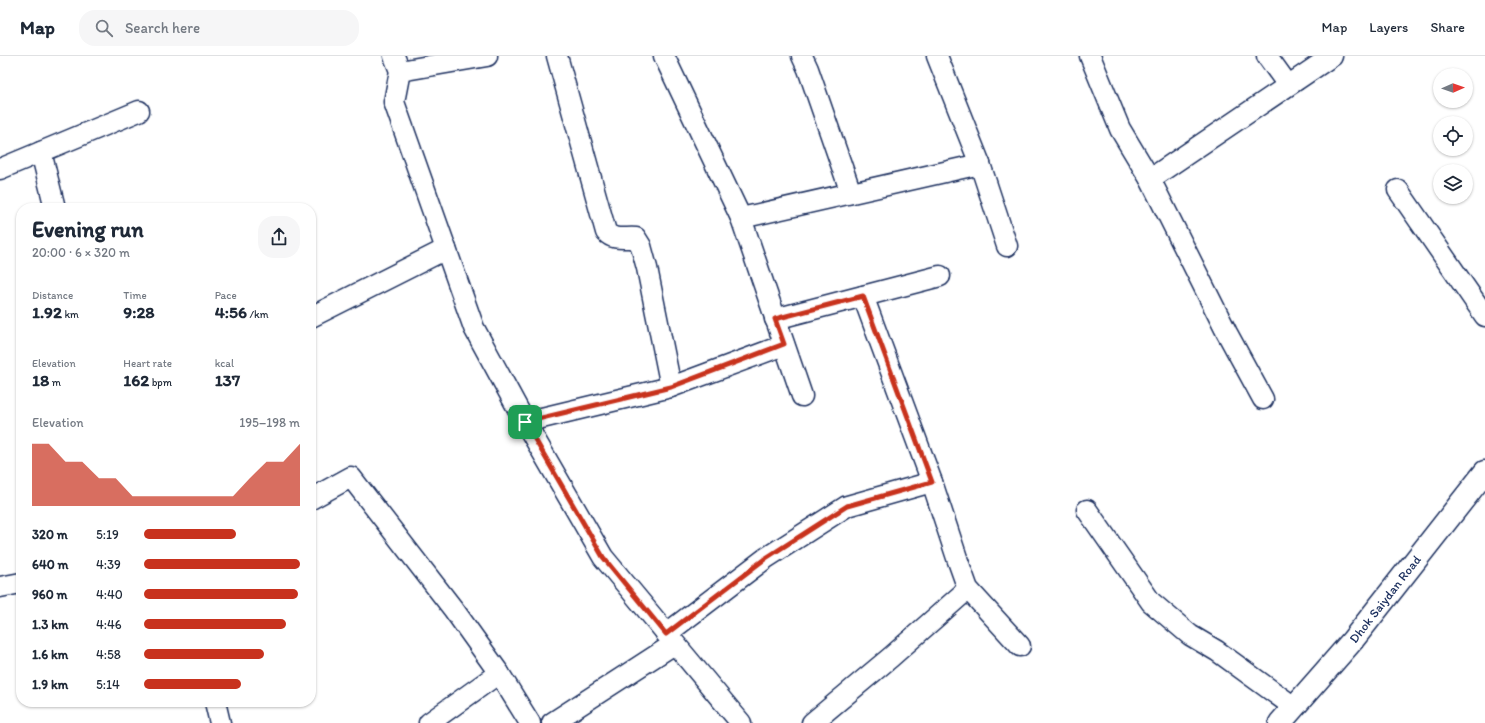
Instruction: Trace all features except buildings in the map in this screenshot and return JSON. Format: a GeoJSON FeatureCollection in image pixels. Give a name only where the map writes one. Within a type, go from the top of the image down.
{"type":"FeatureCollection","features":[{"type":"Feature","properties":{"kind":"main road","name":"Dhok Saiydan Road"},"geometry":{"type":"LineString","coordinates":[[1287,715],[1352,641],[1485,472]]}},
{"type":"Feature","properties":{"kind":"street"},"geometry":{"type":"LineString","coordinates":[[487,56],[397,64],[394,102],[474,328],[525,422],[603,557],[741,723]]}},
{"type":"Feature","properties":{"kind":"street"},"geometry":{"type":"LineString","coordinates":[[557,56],[606,232],[610,237],[614,238],[636,238],[641,246],[647,268],[671,387]]}},
{"type":"Feature","properties":{"kind":"street"},"geometry":{"type":"LineString","coordinates":[[664,56],[741,218],[802,396]]}},
{"type":"Feature","properties":{"kind":"street"},"geometry":{"type":"LineString","coordinates":[[802,56],[808,69],[851,193]]}},
{"type":"Feature","properties":{"kind":"street"},"geometry":{"type":"LineString","coordinates":[[937,56],[980,164],[1007,246]]}},
{"type":"Feature","properties":{"kind":"street"},"geometry":{"type":"LineString","coordinates":[[1090,56],[1120,129],[1150,179],[1227,333],[1262,399]]}},
{"type":"Feature","properties":{"kind":"street"},"geometry":{"type":"LineString","coordinates":[[1267,56],[1288,85]]}},
{"type":"Feature","properties":{"kind":"street"},"geometry":{"type":"LineString","coordinates":[[1150,179],[1332,56]]}},
{"type":"Feature","properties":{"kind":"street"},"geometry":{"type":"LineString","coordinates":[[0,169],[139,111]]}},
{"type":"Feature","properties":{"kind":"street"},"geometry":{"type":"LineString","coordinates":[[41,152],[54,203]]}},
{"type":"Feature","properties":{"kind":"street"},"geometry":{"type":"LineString","coordinates":[[741,218],[980,164]]}},
{"type":"Feature","properties":{"kind":"street"},"geometry":{"type":"LineString","coordinates":[[1398,190],[1485,316]]}},
{"type":"Feature","properties":{"kind":"street"},"geometry":{"type":"LineString","coordinates":[[316,315],[446,250]]}},
{"type":"Feature","properties":{"kind":"street"},"geometry":{"type":"LineString","coordinates":[[775,319],[940,276]]}},
{"type":"Feature","properties":{"kind":"street"},"geometry":{"type":"LineString","coordinates":[[863,296],[932,482],[968,589],[1020,646]]}},
{"type":"Feature","properties":{"kind":"street"},"geometry":{"type":"LineString","coordinates":[[525,422],[671,387],[784,344]]}},
{"type":"Feature","properties":{"kind":"street"},"geometry":{"type":"LineString","coordinates":[[316,496],[351,477],[454,610],[499,673],[530,723]]}},
{"type":"Feature","properties":{"kind":"street"},"geometry":{"type":"LineString","coordinates":[[552,723],[670,639],[766,558],[847,506],[932,482]]}},
{"type":"Feature","properties":{"kind":"street"},"geometry":{"type":"LineString","coordinates":[[1087,510],[1151,602],[1190,634],[1217,651],[1287,715]]}},
{"type":"Feature","properties":{"kind":"street"},"geometry":{"type":"LineString","coordinates":[[0,587],[16,584]]}},
{"type":"Feature","properties":{"kind":"street"},"geometry":{"type":"LineString","coordinates":[[812,723],[891,657],[968,589]]}},
{"type":"Feature","properties":{"kind":"street"},"geometry":{"type":"LineString","coordinates":[[429,723],[499,673]]}},
{"type":"Feature","properties":{"kind":"street"},"geometry":{"type":"LineString","coordinates":[[216,707],[220,723]]}},
{"type":"Feature","properties":{"kind":"route"},"geometry":{"type":"LineString","coordinates":[[863,296],[932,482],[847,506],[766,558],[666,634],[603,557],[525,422],[671,387],[784,344],[775,319],[863,296]]}}]}
